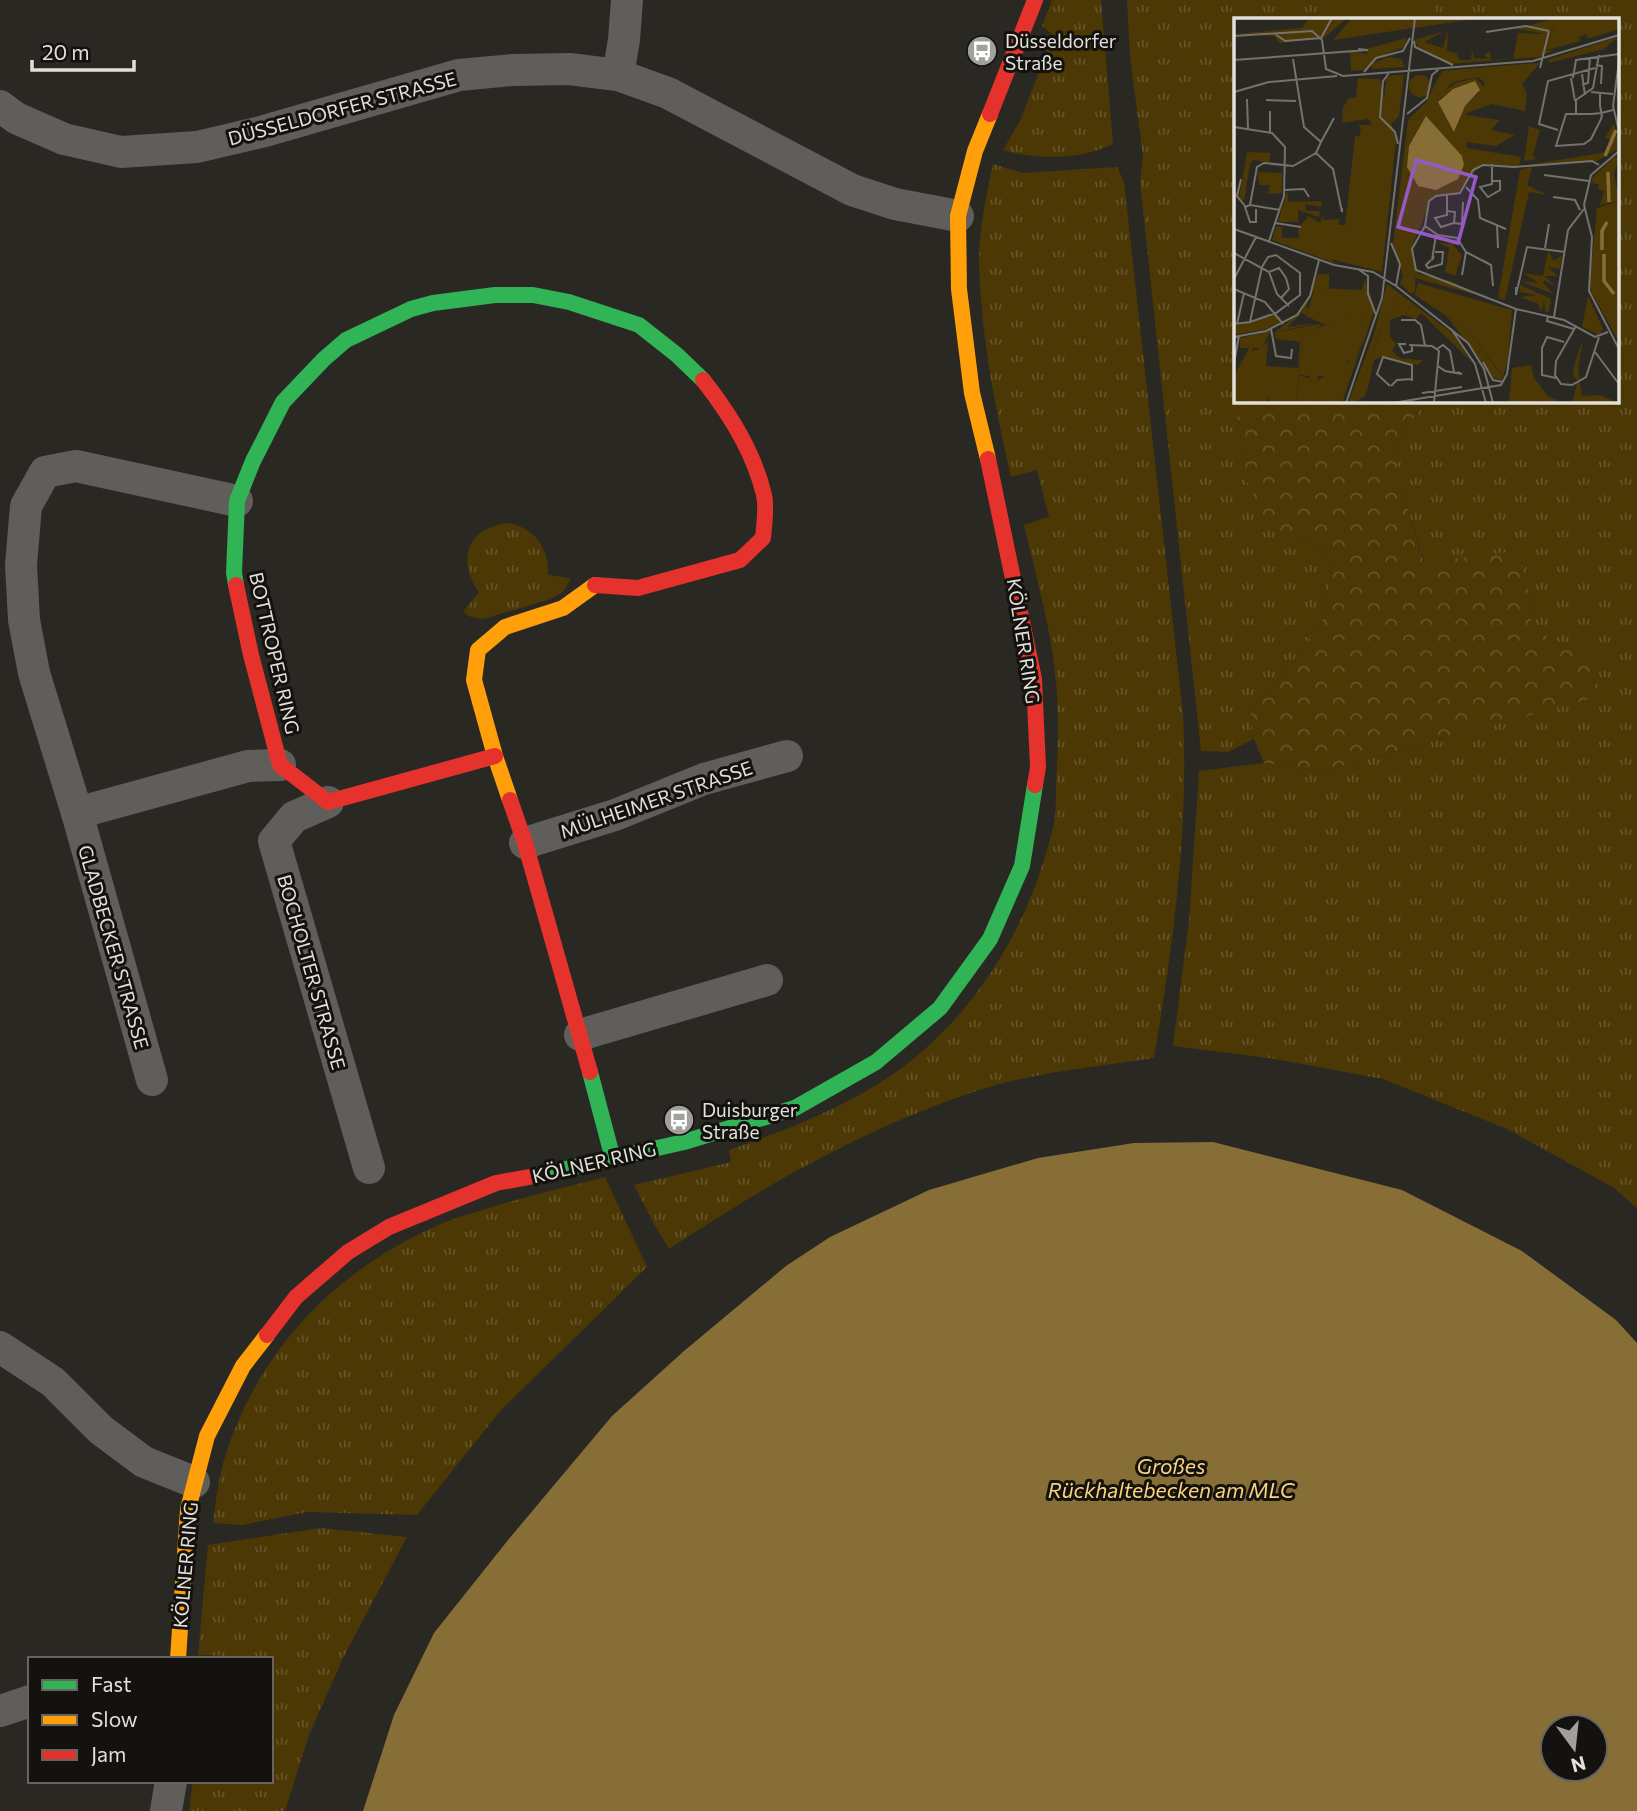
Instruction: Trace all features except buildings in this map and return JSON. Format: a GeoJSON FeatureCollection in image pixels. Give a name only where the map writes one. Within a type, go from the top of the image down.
{"type":"FeatureCollection","features":[{"type":"Feature","properties":{"kind":"street"},"geometry":{"type":"LineString","coordinates":[[618,75],[627,0]]}},
{"type":"Feature","properties":{"kind":"street","name":"KÖLNER RING"},"geometry":{"type":"LineString","coordinates":[[178,1657],[188,1509],[207,1436],[243,1366],[296,1297],[348,1252],[389,1227],[496,1184],[684,1142],[795,1108],[876,1062],[940,1008],[990,939],[1021,866],[1038,766],[1034,679],[997,493],[972,393],[959,289],[958,216],[975,150],[1035,0]]}},
{"type":"Feature","properties":{"kind":"street","name":"DÜSSELDORFER STRASSE"},"geometry":{"type":"LineString","coordinates":[[0,106],[16,118],[64,139],[121,152],[197,146],[261,132],[459,75],[569,69],[618,75],[668,93],[852,190],[895,204],[958,216]]}},
{"type":"Feature","properties":{"kind":"street","name":"BOTTROPER RING"},"geometry":{"type":"LineString","coordinates":[[280,765],[251,654],[234,573],[237,501],[253,461],[283,402],[346,340],[411,309],[433,303],[495,295],[533,295],[604,312],[639,326],[677,355],[704,381],[744,440],[765,497],[762,538],[740,559],[638,588],[597,584],[563,608],[505,627],[478,650],[474,680],[495,756]]}},
{"type":"Feature","properties":{"kind":"street","name":"GLADBECKER STRASSE"},"geometry":{"type":"LineString","coordinates":[[152,1080],[77,813],[34,673],[24,620],[21,565],[26,506],[44,472],[76,466],[237,501]]}},
{"type":"Feature","properties":{"kind":"street"},"geometry":{"type":"LineString","coordinates":[[77,813],[248,766],[280,765],[328,802],[495,756],[525,843],[612,1159]]}},
{"type":"Feature","properties":{"kind":"street","name":"MÜLHEIMER STRASSE"},"geometry":{"type":"LineString","coordinates":[[525,843],[615,815],[704,779],[787,756]]}},
{"type":"Feature","properties":{"kind":"street","name":"BOCHOLTER STRASSE"},"geometry":{"type":"LineString","coordinates":[[328,802],[294,817],[274,841],[369,1168]]}},
{"type":"Feature","properties":{"kind":"street"},"geometry":{"type":"LineString","coordinates":[[580,1035],[767,980]]}},
{"type":"Feature","properties":{"kind":"street"},"geometry":{"type":"LineString","coordinates":[[0,1347],[53,1382],[101,1430],[144,1462],[194,1482]]}},
{"type":"Feature","properties":{"kind":"street"},"geometry":{"type":"LineString","coordinates":[[0,1711],[28,1702]]}},
{"type":"Feature","properties":{"kind":"street"},"geometry":{"type":"LineString","coordinates":[[166,1811],[171,1783]]}},
{"type":"Feature","properties":{"kind":"green space"},"geometry":{"type":"Polygon","coordinates":[[[1052,0],[1101,0],[1113,144],[1087,153],[1059,157],[1030,156],[1003,150],[1021,119],[1053,35],[1042,26],[1052,0]]]}},
{"type":"Feature","properties":{"kind":"green space"},"geometry":{"type":"Polygon","coordinates":[[[1127,0],[1637,0],[1637,1208],[1614,1188],[1507,1129],[1383,1079],[1275,1059],[1173,1046],[1189,921],[1199,771],[1264,763],[1320,772],[1525,716],[1590,651],[1552,640],[1531,623],[1529,591],[1425,564],[1397,473],[1401,433],[1422,408],[1421,402],[1620,402],[1620,18],[1234,18],[1234,328],[1229,329],[1234,402],[1236,402],[1244,475],[1270,529],[1305,539],[1326,551],[1331,574],[1324,617],[1286,671],[1250,712],[1254,739],[1228,752],[1201,751],[1140,182],[1143,156],[1130,57],[1127,0]]]}},
{"type":"Feature","properties":{"kind":"green space"},"geometry":{"type":"Polygon","coordinates":[[[1326,0],[1435,0],[1437,18],[1328,18],[1326,0]]]}},
{"type":"Feature","properties":{"kind":"green space"},"geometry":{"type":"Polygon","coordinates":[[[993,164],[1023,173],[1117,167],[1124,182],[1183,714],[1184,801],[1178,887],[1154,1058],[1020,1079],[935,1106],[856,1140],[780,1180],[669,1249],[634,1185],[731,1162],[729,1150],[824,1113],[878,1084],[911,1061],[941,1034],[968,1004],[992,971],[1030,900],[1044,862],[1055,814],[1057,693],[1047,622],[1024,525],[1049,517],[1037,470],[1011,477],[990,371],[983,318],[979,251],[993,164]]]}},
{"type":"Feature","properties":{"kind":"green space"},"geometry":{"type":"Polygon","coordinates":[[[1234,328],[1234,384],[1228,329],[1234,328]]]}},
{"type":"Feature","properties":{"kind":"green space"},"geometry":{"type":"Polygon","coordinates":[[[1236,402],[1421,402],[1422,408],[1401,433],[1397,472],[1424,563],[1516,551],[1529,591],[1531,623],[1552,640],[1590,650],[1600,696],[1320,772],[1264,763],[1254,739],[1250,712],[1286,671],[1324,617],[1331,574],[1326,551],[1305,539],[1270,530],[1244,475],[1236,402]]]}},
{"type":"Feature","properties":{"kind":"green space"},"geometry":{"type":"Polygon","coordinates":[[[510,523],[534,535],[546,556],[548,575],[571,578],[563,592],[551,599],[483,619],[471,617],[463,612],[479,592],[468,568],[470,546],[484,530],[510,523]]]}},
{"type":"Feature","properties":{"kind":"green space"},"geometry":{"type":"Polygon","coordinates":[[[605,1177],[647,1267],[501,1410],[417,1515],[307,1512],[242,1525],[213,1523],[224,1460],[239,1420],[257,1384],[304,1319],[333,1292],[364,1267],[399,1245],[441,1224],[508,1202],[605,1177]]]}},
{"type":"Feature","properties":{"kind":"green space"},"geometry":{"type":"Polygon","coordinates":[[[321,1528],[407,1537],[343,1658],[309,1735],[285,1811],[189,1811],[193,1783],[273,1783],[273,1657],[198,1655],[208,1545],[321,1528]]]}},
{"type":"Feature","properties":{"kind":"water","name":"Großes Rückhaltebecken am MLC"},"geometry":{"type":"Polygon","coordinates":[[[1213,1142],[1402,1190],[1522,1251],[1616,1320],[1637,1343],[1637,1811],[363,1811],[394,1715],[434,1633],[612,1416],[684,1351],[786,1266],[830,1237],[929,1190],[1038,1158],[1134,1143],[1213,1142]]]}},
{"type":"Feature","properties":{"kind":"traffic: fast"},"geometry":{"type":"LineString","coordinates":[[236,585],[234,573],[237,501],[253,461],[283,402],[346,340],[411,309],[433,303],[495,295],[533,295],[569,302],[639,325],[703,380]]}},
{"type":"Feature","properties":{"kind":"traffic: fast"},"geometry":{"type":"LineString","coordinates":[[535,1176],[684,1142],[795,1108],[876,1062],[940,1008],[990,939],[1022,866],[1035,785]]}},
{"type":"Feature","properties":{"kind":"traffic: fast"},"geometry":{"type":"LineString","coordinates":[[590,1072],[613,1159]]}},
{"type":"Feature","properties":{"kind":"traffic: slow"},"geometry":{"type":"LineString","coordinates":[[988,459],[972,393],[959,289],[958,216],[975,151],[990,114]]}},
{"type":"Feature","properties":{"kind":"traffic: slow"},"geometry":{"type":"LineString","coordinates":[[510,800],[474,680],[478,650],[505,627],[563,608],[595,585]]}},
{"type":"Feature","properties":{"kind":"traffic: slow"},"geometry":{"type":"LineString","coordinates":[[178,1657],[188,1509],[207,1436],[243,1366],[267,1335]]}},
{"type":"Feature","properties":{"kind":"traffic: jam"},"geometry":{"type":"LineString","coordinates":[[990,114],[1035,0]]}},
{"type":"Feature","properties":{"kind":"traffic: jam"},"geometry":{"type":"LineString","coordinates":[[595,585],[638,588],[740,560],[763,538],[765,500],[760,479],[732,420],[703,380]]}},
{"type":"Feature","properties":{"kind":"traffic: jam"},"geometry":{"type":"LineString","coordinates":[[988,459],[1034,679],[1038,767],[1035,785]]}},
{"type":"Feature","properties":{"kind":"traffic: jam"},"geometry":{"type":"LineString","coordinates":[[236,585],[280,765],[328,802],[495,756]]}},
{"type":"Feature","properties":{"kind":"traffic: jam"},"geometry":{"type":"LineString","coordinates":[[510,800],[525,843],[590,1072]]}},
{"type":"Feature","properties":{"kind":"traffic: jam"},"geometry":{"type":"LineString","coordinates":[[267,1335],[296,1297],[348,1252],[389,1227],[496,1183],[535,1176]]}},
{"type":"Feature","properties":{"kind":"place","name":"Düsseldorfer Straße"},"geometry":{"type":"Point","coordinates":[982,51]}},
{"type":"Feature","properties":{"kind":"place","name":"Duisburger Straße"},"geometry":{"type":"Point","coordinates":[679,1120]}}]}
